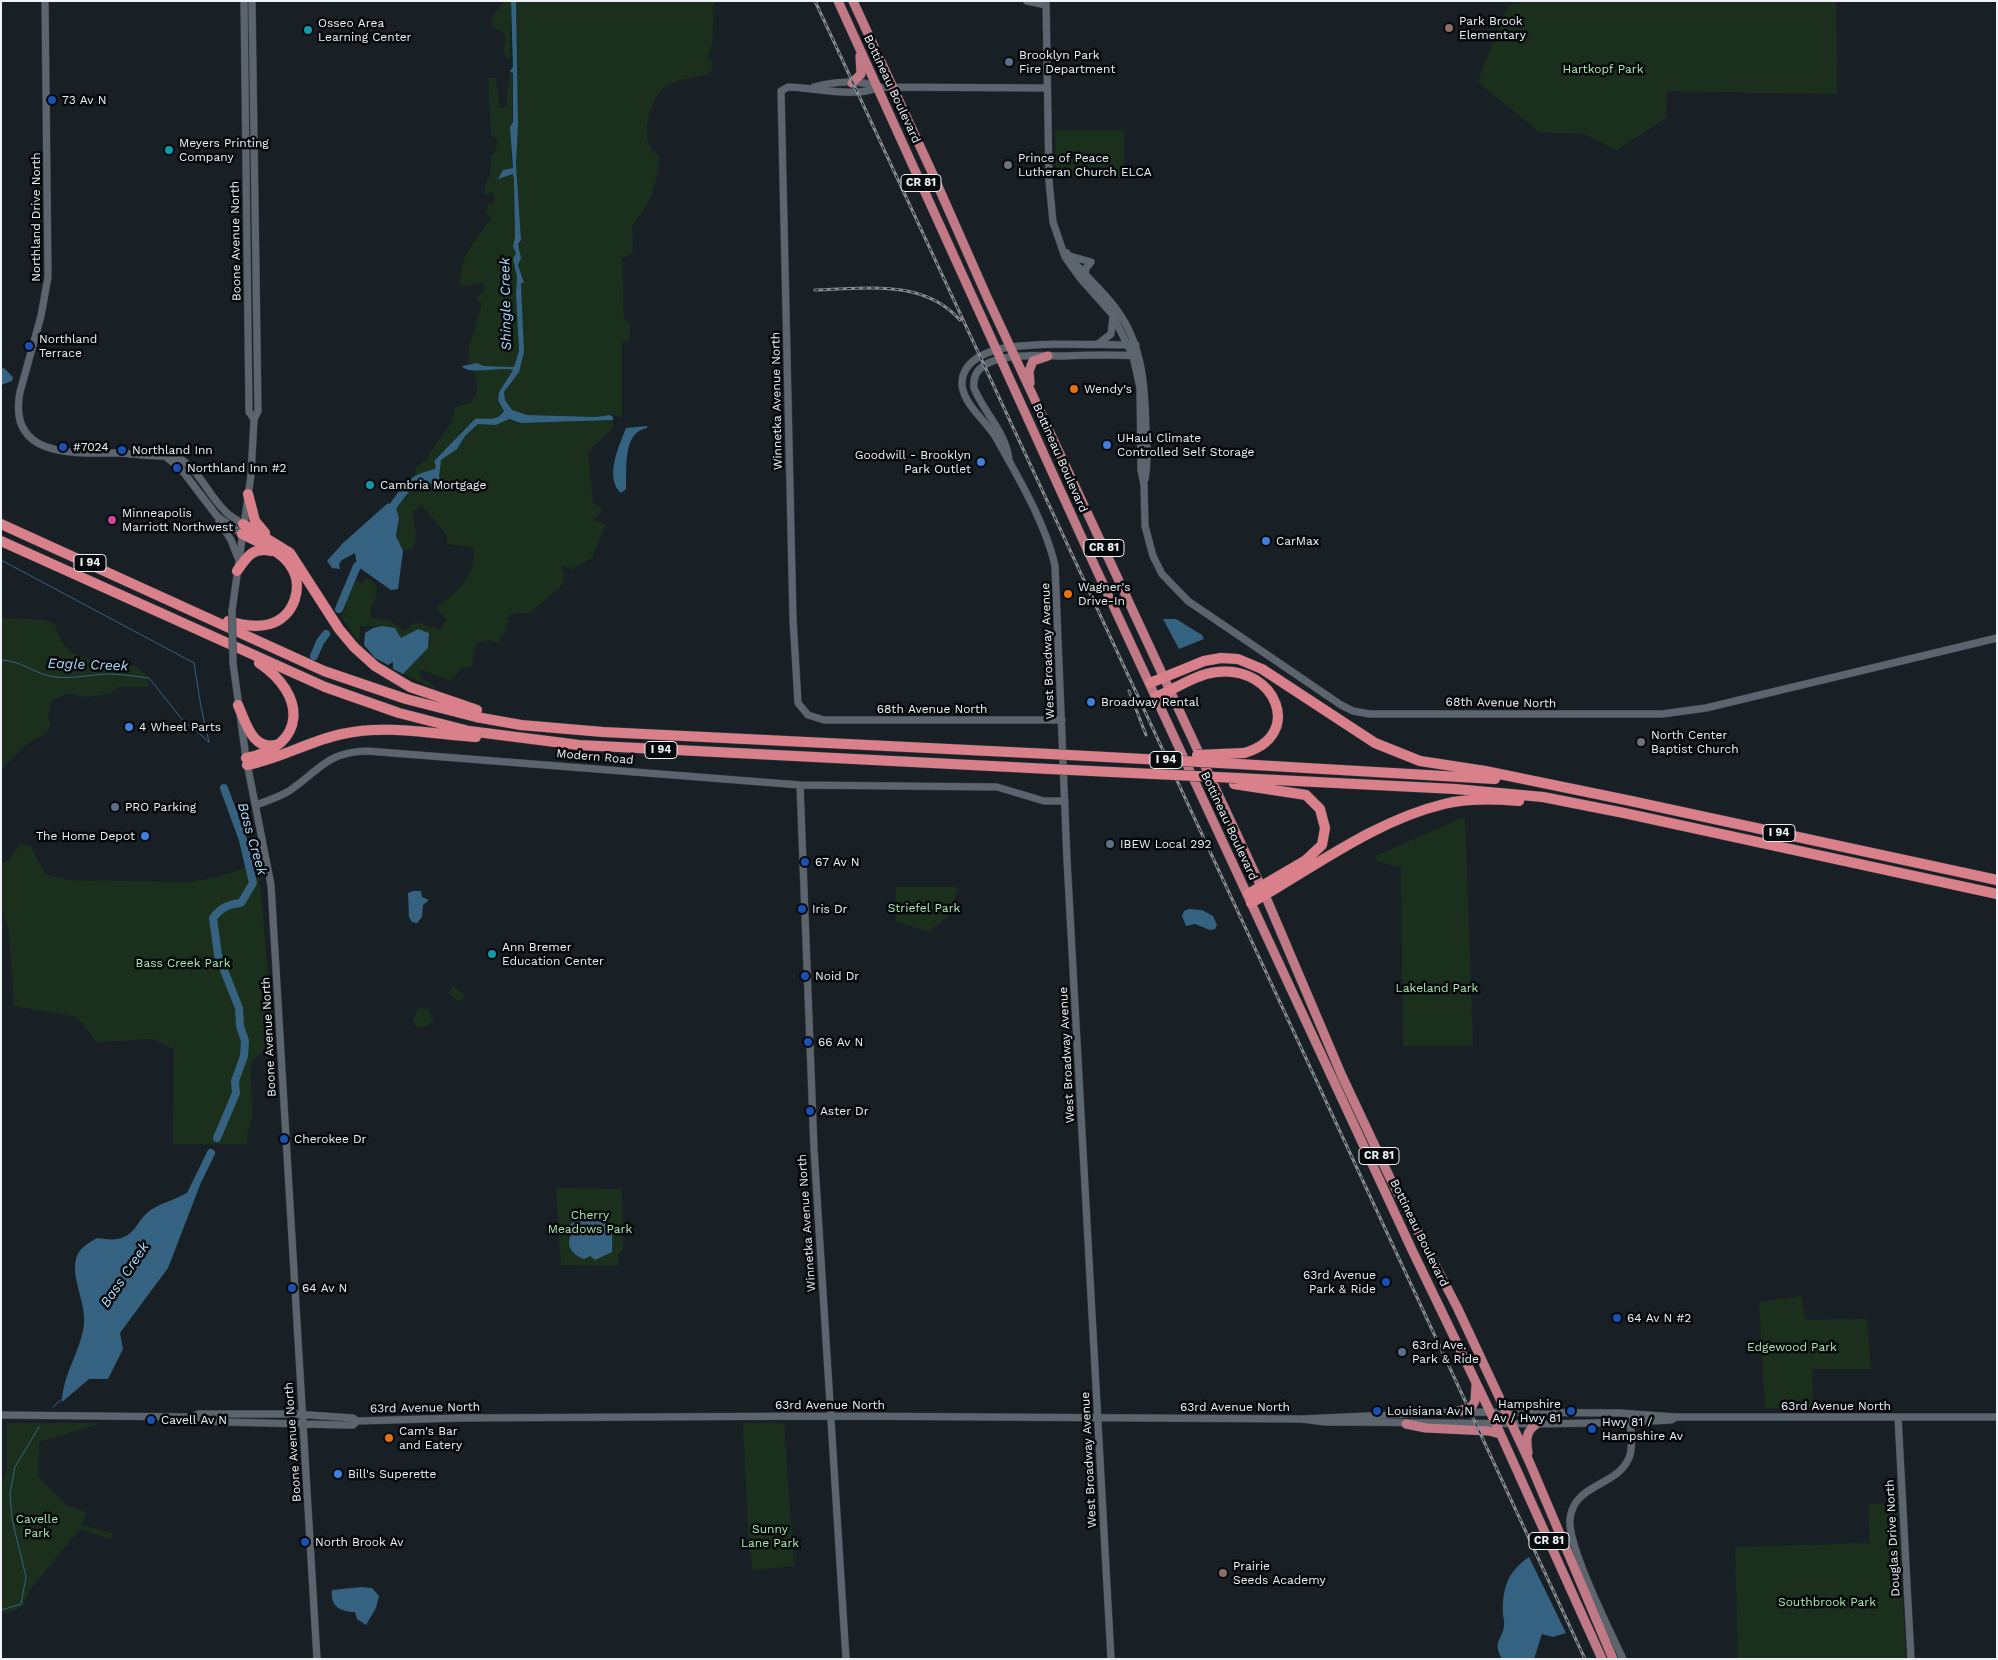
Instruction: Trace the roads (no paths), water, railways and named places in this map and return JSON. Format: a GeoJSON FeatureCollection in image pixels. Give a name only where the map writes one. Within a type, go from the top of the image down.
{"type":"FeatureCollection","features":[{"type":"Feature","properties":{"kind":"highway","name":"Bottineau Boulevard"},"geometry":{"type":"LineString","coordinates":[[838,1],[1156,698],[1412,1250],[1496,1424],[1602,1659]]}},
{"type":"Feature","properties":{"kind":"highway","name":"Bottineau Boulevard"},"geometry":{"type":"LineString","coordinates":[[854,1],[1014,356],[1263,891],[1364,1123],[1457,1307],[1529,1461],[1613,1659]]}},
{"type":"Feature","properties":{"kind":"highway"},"geometry":{"type":"LineString","coordinates":[[852,84],[860,77],[862,70],[859,48]]}},
{"type":"Feature","properties":{"kind":"highway"},"geometry":{"type":"LineString","coordinates":[[1032,393],[1030,366],[1033,361],[1048,356]]}},
{"type":"Feature","properties":{"kind":"highway"},"geometry":{"type":"LineString","coordinates":[[248,494],[255,521],[271,539],[293,556],[339,630],[358,652],[379,670],[429,695],[520,725]]}},
{"type":"Feature","properties":{"kind":"highway","name":"I 94"},"geometry":{"type":"LineString","coordinates":[[1,524],[350,681],[428,706],[520,725],[603,732],[1478,777],[1561,787],[1997,880]]}},
{"type":"Feature","properties":{"kind":"highway"},"geometry":{"type":"LineString","coordinates":[[243,529],[271,539]]}},
{"type":"Feature","properties":{"kind":"highway"},"geometry":{"type":"LineString","coordinates":[[178,604],[240,624],[262,626],[275,622],[290,610],[297,590],[292,568],[278,553],[243,529]]}},
{"type":"Feature","properties":{"kind":"highway","name":"I 94"},"geometry":{"type":"LineString","coordinates":[[1,542],[336,692],[410,717],[496,735],[579,745],[1050,769],[1236,781],[1484,791],[1588,805],[1997,894]]}},
{"type":"Feature","properties":{"kind":"highway"},"geometry":{"type":"LineString","coordinates":[[237,571],[247,556],[254,551],[264,549],[278,553]]}},
{"type":"Feature","properties":{"kind":"highway"},"geometry":{"type":"LineString","coordinates":[[232,646],[263,666],[288,691],[293,716],[289,731],[282,742],[267,753],[247,761]]}},
{"type":"Feature","properties":{"kind":"highway"},"geometry":{"type":"LineString","coordinates":[[1150,683],[1212,659],[1238,659],[1262,669],[1364,737],[1400,754],[1420,761],[1485,771],[1561,787]]}},
{"type":"Feature","properties":{"kind":"highway"},"geometry":{"type":"LineString","coordinates":[[1094,756],[1244,753],[1260,747],[1267,741],[1277,724],[1276,704],[1272,694],[1264,685],[1245,674],[1218,672],[1201,676],[1156,698]]}},
{"type":"Feature","properties":{"kind":"highway"},"geometry":{"type":"LineString","coordinates":[[238,705],[256,741],[270,746],[282,742]]}},
{"type":"Feature","properties":{"kind":"highway"},"geometry":{"type":"LineString","coordinates":[[247,761],[263,762],[328,738],[370,730],[402,730],[579,745]]}},
{"type":"Feature","properties":{"kind":"highway"},"geometry":{"type":"LineString","coordinates":[[1236,781],[1301,793],[1314,801],[1322,815],[1325,834],[1318,849],[1306,860],[1263,891],[1250,898]]}},
{"type":"Feature","properties":{"kind":"highway"},"geometry":{"type":"LineString","coordinates":[[1263,891],[1282,884],[1401,819],[1446,804],[1470,800],[1588,805]]}},
{"type":"Feature","properties":{"kind":"highway"},"geometry":{"type":"LineString","coordinates":[[1454,1412],[1472,1408],[1475,1401],[1476,1382]]}},
{"type":"Feature","properties":{"kind":"highway"},"geometry":{"type":"LineString","coordinates":[[1406,1424],[1426,1428],[1489,1430],[1500,1434]]}},
{"type":"Feature","properties":{"kind":"highway"},"geometry":{"type":"LineString","coordinates":[[1529,1461],[1527,1435],[1531,1427],[1538,1424]]}},
{"type":"Feature","properties":{"kind":"street","name":"Northland Drive North"},"geometry":{"type":"LineString","coordinates":[[46,1],[48,277],[42,316],[20,392],[18,404],[20,419],[32,438],[53,450],[173,455],[187,463],[202,480],[222,509],[243,529]]}},
{"type":"Feature","properties":{"kind":"street","name":"Boone Avenue North"},"geometry":{"type":"LineString","coordinates":[[244,1],[250,412],[254,419]]}},
{"type":"Feature","properties":{"kind":"street","name":"Boone Avenue North"},"geometry":{"type":"LineString","coordinates":[[252,1],[258,411],[254,419],[253,456],[232,611],[233,663],[247,761],[271,885],[317,1659]]}},
{"type":"Feature","properties":{"kind":"street"},"geometry":{"type":"LineString","coordinates":[[1027,1],[1046,3],[1050,202],[1053,222],[1060,243],[1073,264],[1112,314],[1132,345]]}},
{"type":"Feature","properties":{"kind":"street"},"geometry":{"type":"LineString","coordinates":[[811,87],[827,83],[871,84],[877,87],[1047,88]]}},
{"type":"Feature","properties":{"kind":"street"},"geometry":{"type":"LineString","coordinates":[[811,87],[844,91],[871,91],[877,87]]}},
{"type":"Feature","properties":{"kind":"street","name":"Winnetka Avenue North"},"geometry":{"type":"LineString","coordinates":[[804,712],[798,703],[796,693],[781,91],[783,88],[811,87]]}},
{"type":"Feature","properties":{"kind":"street"},"geometry":{"type":"LineString","coordinates":[[1060,243],[1070,256],[1073,264],[1117,310],[1136,356]]}},
{"type":"Feature","properties":{"kind":"street"},"geometry":{"type":"LineString","coordinates":[[1070,256],[1091,262],[1086,268],[1085,276]]}},
{"type":"Feature","properties":{"kind":"street"},"geometry":{"type":"LineString","coordinates":[[1096,345],[1111,334],[1114,325],[1112,314]]}},
{"type":"Feature","properties":{"kind":"street","name":"West Broadway Avenue"},"geometry":{"type":"LineString","coordinates":[[1111,1659],[1054,560],[1047,539],[1009,460],[1002,453],[994,435],[970,404],[962,388],[962,378],[970,363],[980,356],[1010,347],[1132,345]]}},
{"type":"Feature","properties":{"kind":"street","name":"West Broadway Avenue"},"geometry":{"type":"LineString","coordinates":[[1009,460],[1008,450],[1001,434],[976,395],[973,382],[979,369],[1014,356],[1136,356]]}},
{"type":"Feature","properties":{"kind":"street","name":"68th Avenue North"},"geometry":{"type":"LineString","coordinates":[[1136,356],[1146,394],[1147,467],[1144,485],[1145,526],[1153,556],[1162,574],[1188,601],[1353,711],[1379,714],[1662,714],[1706,708],[1997,638]]}},
{"type":"Feature","properties":{"kind":"street"},"geometry":{"type":"LineString","coordinates":[[165,456],[182,469],[217,516],[231,540],[238,560]]}},
{"type":"Feature","properties":{"kind":"street"},"geometry":{"type":"LineString","coordinates":[[217,516],[243,529]]}},
{"type":"Feature","properties":{"kind":"street","name":"68th Avenue North"},"geometry":{"type":"LineString","coordinates":[[804,712],[813,718],[824,720],[1062,720]]}},
{"type":"Feature","properties":{"kind":"street","name":"Modern Road"},"geometry":{"type":"LineString","coordinates":[[256,805],[289,791],[330,759],[356,751],[800,785],[989,787],[1044,801],[1065,801]]}},
{"type":"Feature","properties":{"kind":"street","name":"Winnetka Avenue North"},"geometry":{"type":"LineString","coordinates":[[800,785],[814,1139],[846,1659]]}},
{"type":"Feature","properties":{"kind":"street","name":"63rd Avenue North"},"geometry":{"type":"LineString","coordinates":[[1,1415],[192,1417],[197,1421],[225,1422],[303,1419],[345,1425],[353,1425],[358,1421],[459,1418],[831,1416],[1302,1418],[1454,1412],[1670,1415],[1676,1418]]}},
{"type":"Feature","properties":{"kind":"street"},"geometry":{"type":"LineString","coordinates":[[1622,1659],[1587,1579],[1569,1524],[1572,1506],[1581,1495],[1614,1476],[1626,1464],[1631,1451],[1630,1414]]}},
{"type":"Feature","properties":{"kind":"street","name":"Douglas Drive North"},"geometry":{"type":"LineString","coordinates":[[1898,1417],[1910,1659]]}},
{"type":"Feature","properties":{"kind":"street","name":"63rd Avenue North"},"geometry":{"type":"LineString","coordinates":[[1302,1418],[1325,1422],[1538,1424],[1630,1423],[1676,1418],[1997,1417]]}},
{"type":"Feature","properties":{"kind":"water"},"geometry":{"type":"Polygon","coordinates":[[[511,1],[516,1],[518,125],[516,164],[521,240],[518,244],[521,258],[518,265],[524,283],[521,283],[524,352],[519,372],[504,392],[505,400],[512,410],[527,415],[596,417],[610,415],[613,417],[613,420],[521,423],[509,419],[496,425],[478,424],[465,436],[457,449],[441,460],[439,477],[444,483],[454,487],[446,491],[427,482],[425,473],[434,471],[436,466],[434,461],[475,419],[494,418],[501,415],[504,411],[498,400],[499,392],[513,370],[478,371],[466,369],[462,366],[477,363],[484,366],[514,367],[519,351],[517,277],[513,259],[516,253],[513,247],[515,236],[513,174],[498,179],[503,170],[513,168],[510,127],[513,122],[513,73],[510,71],[513,67],[511,1]]]}},
{"type":"Feature","properties":{"kind":"water"},"geometry":{"type":"Polygon","coordinates":[[[4,368],[13,377],[12,381],[1,385],[1,369],[4,368]]]}},
{"type":"Feature","properties":{"kind":"water"},"geometry":{"type":"Polygon","coordinates":[[[647,426],[647,428],[639,431],[633,437],[630,444],[626,462],[626,489],[621,493],[616,487],[613,471],[623,435],[626,428],[647,426]]]}},
{"type":"Feature","properties":{"kind":"water"},"geometry":{"type":"Polygon","coordinates":[[[388,503],[396,508],[399,518],[396,536],[403,551],[398,589],[391,590],[357,566],[355,553],[342,560],[339,564],[340,569],[332,568],[327,561],[343,543],[388,503]]]}},
{"type":"Feature","properties":{"kind":"water"},"geometry":{"type":"Polygon","coordinates":[[[1163,619],[1176,619],[1202,635],[1204,639],[1179,649],[1163,619]]]}},
{"type":"Feature","properties":{"kind":"water"},"geometry":{"type":"Polygon","coordinates":[[[382,626],[395,628],[401,638],[418,629],[429,633],[428,648],[403,674],[393,669],[393,662],[388,665],[375,658],[364,645],[365,633],[373,628],[382,626]]]}},
{"type":"Feature","properties":{"kind":"water"},"geometry":{"type":"Polygon","coordinates":[[[421,891],[422,897],[429,900],[423,905],[422,917],[417,923],[412,922],[409,917],[408,893],[421,891]]]}},
{"type":"Feature","properties":{"kind":"water"},"geometry":{"type":"Polygon","coordinates":[[[1189,909],[1202,910],[1213,916],[1217,925],[1215,929],[1210,930],[1195,924],[1186,926],[1182,916],[1184,911],[1189,909]]]}},
{"type":"Feature","properties":{"kind":"water"},"geometry":{"type":"Polygon","coordinates":[[[196,1185],[200,1185],[168,1268],[120,1333],[123,1349],[108,1379],[89,1379],[62,1402],[65,1381],[79,1344],[84,1324],[83,1308],[75,1274],[76,1259],[79,1252],[97,1238],[114,1239],[128,1235],[150,1210],[184,1194],[196,1185]]]}},
{"type":"Feature","properties":{"kind":"water"},"geometry":{"type":"Polygon","coordinates":[[[578,1220],[597,1220],[607,1225],[612,1235],[612,1252],[595,1260],[590,1256],[584,1259],[576,1255],[569,1245],[570,1236],[573,1232],[569,1225],[578,1220]]]}},
{"type":"Feature","properties":{"kind":"water"},"geometry":{"type":"Polygon","coordinates":[[[1529,1557],[1566,1633],[1553,1637],[1542,1634],[1534,1659],[1502,1659],[1499,1653],[1498,1641],[1504,1624],[1503,1605],[1505,1588],[1511,1574],[1529,1557]]]}},
{"type":"Feature","properties":{"kind":"water"},"geometry":{"type":"Polygon","coordinates":[[[372,1588],[379,1596],[376,1608],[366,1625],[357,1619],[355,1612],[345,1611],[337,1607],[332,1596],[332,1590],[372,1588]]]}},
{"type":"Feature","properties":{"kind":"waterway","name":"Shingle Creek"},"geometry":{"type":"LineString","coordinates":[[389,514],[413,482],[435,473]]}},
{"type":"Feature","properties":{"kind":"waterway","name":"Bass Creek"},"geometry":{"type":"LineString","coordinates":[[1,560],[194,663],[209,742]]}},
{"type":"Feature","properties":{"kind":"waterway","name":"Shingle Creek"},"geometry":{"type":"LineString","coordinates":[[339,609],[357,566],[365,562]]}},
{"type":"Feature","properties":{"kind":"waterway","name":"Shingle Creek"},"geometry":{"type":"LineString","coordinates":[[314,656],[326,634]]}},
{"type":"Feature","properties":{"kind":"waterway","name":"Eagle Creek"},"geometry":{"type":"LineString","coordinates":[[1,660],[17,663],[42,674],[56,677],[106,674],[149,678],[181,718],[209,742]]}},
{"type":"Feature","properties":{"kind":"waterway","name":"Bass Creek"},"geometry":{"type":"LineString","coordinates":[[217,1138],[236,1093],[235,1081],[244,1056],[245,1041],[240,1026],[239,1008],[218,955],[213,918],[225,907],[241,903],[253,883],[243,840],[224,788]]}},
{"type":"Feature","properties":{"kind":"waterway","name":"Bass Creek"},"geometry":{"type":"LineString","coordinates":[[191,1194],[211,1153]]}},
{"type":"Feature","properties":{"kind":"waterway","name":"Bass Creek"},"geometry":{"type":"LineString","coordinates":[[53,1407],[62,1399]]}},
{"type":"Feature","properties":{"kind":"waterway","name":"Bass Creek"},"geometry":{"type":"LineString","coordinates":[[1,1610],[21,1604],[26,1577],[12,1519],[10,1493],[15,1467],[39,1427]]}},
{"type":"Feature","properties":{"kind":"railway"},"geometry":{"type":"LineString","coordinates":[[815,1],[1585,1659]]}},
{"type":"Feature","properties":{"kind":"railway"},"geometry":{"type":"LineString","coordinates":[[815,290],[873,288],[911,292],[929,297],[945,307],[960,320]]}},
{"type":"Feature","properties":{"kind":"railway"},"geometry":{"type":"LineString","coordinates":[[1129,691],[1146,735]]}},
{"type":"Feature","properties":{"kind":"place","name":"Park Brook Elementary"},"geometry":{"type":"Point","coordinates":[1449,28]}},
{"type":"Feature","properties":{"kind":"place","name":"Osseo Area Learning Center"},"geometry":{"type":"Point","coordinates":[308,30]}},
{"type":"Feature","properties":{"kind":"place","name":"Brooklyn Park Fire Department"},"geometry":{"type":"Point","coordinates":[1009,62]}},
{"type":"Feature","properties":{"kind":"place","name":"73 Av N"},"geometry":{"type":"Point","coordinates":[52,100]}},
{"type":"Feature","properties":{"kind":"place","name":"Meyers Printing Company"},"geometry":{"type":"Point","coordinates":[169,150]}},
{"type":"Feature","properties":{"kind":"place","name":"Prince of Peace Lutheran Church ELCA"},"geometry":{"type":"Point","coordinates":[1008,165]}},
{"type":"Feature","properties":{"kind":"place","name":"Northland Terrace"},"geometry":{"type":"Point","coordinates":[29,346]}},
{"type":"Feature","properties":{"kind":"place","name":"Wendy's"},"geometry":{"type":"Point","coordinates":[1074,389]}},
{"type":"Feature","properties":{"kind":"place","name":"UHaul Climate Controlled Self Storage"},"geometry":{"type":"Point","coordinates":[1107,445]}},
{"type":"Feature","properties":{"kind":"place","name":"#7024"},"geometry":{"type":"Point","coordinates":[63,447]}},
{"type":"Feature","properties":{"kind":"place","name":"Northland Inn"},"geometry":{"type":"Point","coordinates":[122,450]}},
{"type":"Feature","properties":{"kind":"place","name":"Goodwill - Brooklyn Park Outlet"},"geometry":{"type":"Point","coordinates":[981,462]}},
{"type":"Feature","properties":{"kind":"place","name":"Northland Inn #2"},"geometry":{"type":"Point","coordinates":[177,468]}},
{"type":"Feature","properties":{"kind":"place","name":"Cambria Mortgage"},"geometry":{"type":"Point","coordinates":[370,485]}},
{"type":"Feature","properties":{"kind":"place","name":"Minneapolis Marriott Northwest"},"geometry":{"type":"Point","coordinates":[112,520]}},
{"type":"Feature","properties":{"kind":"place","name":"CarMax"},"geometry":{"type":"Point","coordinates":[1266,541]}},
{"type":"Feature","properties":{"kind":"place","name":"Wagner's Drive-In"},"geometry":{"type":"Point","coordinates":[1068,594]}},
{"type":"Feature","properties":{"kind":"place","name":"Broadway Rental"},"geometry":{"type":"Point","coordinates":[1091,702]}},
{"type":"Feature","properties":{"kind":"place","name":"4 Wheel Parts"},"geometry":{"type":"Point","coordinates":[129,727]}},
{"type":"Feature","properties":{"kind":"place","name":"North Center Baptist Church"},"geometry":{"type":"Point","coordinates":[1641,742]}},
{"type":"Feature","properties":{"kind":"place","name":"PRO Parking"},"geometry":{"type":"Point","coordinates":[115,807]}},
{"type":"Feature","properties":{"kind":"place","name":"The Home Depot"},"geometry":{"type":"Point","coordinates":[145,836]}},
{"type":"Feature","properties":{"kind":"place","name":"IBEW Local 292"},"geometry":{"type":"Point","coordinates":[1110,844]}},
{"type":"Feature","properties":{"kind":"place","name":"67 Av N"},"geometry":{"type":"Point","coordinates":[805,862]}},
{"type":"Feature","properties":{"kind":"place","name":"Iris Dr"},"geometry":{"type":"Point","coordinates":[802,909]}},
{"type":"Feature","properties":{"kind":"place","name":"Ann Bremer Education Center"},"geometry":{"type":"Point","coordinates":[492,954]}},
{"type":"Feature","properties":{"kind":"place","name":"Noid Dr"},"geometry":{"type":"Point","coordinates":[805,976]}},
{"type":"Feature","properties":{"kind":"place","name":"66 Av N"},"geometry":{"type":"Point","coordinates":[808,1042]}},
{"type":"Feature","properties":{"kind":"place","name":"Aster Dr"},"geometry":{"type":"Point","coordinates":[810,1111]}},
{"type":"Feature","properties":{"kind":"place","name":"Cherokee Dr"},"geometry":{"type":"Point","coordinates":[284,1139]}},
{"type":"Feature","properties":{"kind":"place","name":"63rd Avenue Park & Ride"},"geometry":{"type":"Point","coordinates":[1386,1282]}},
{"type":"Feature","properties":{"kind":"place","name":"64 Av N"},"geometry":{"type":"Point","coordinates":[292,1288]}},
{"type":"Feature","properties":{"kind":"place","name":"64 Av N #2"},"geometry":{"type":"Point","coordinates":[1617,1318]}},
{"type":"Feature","properties":{"kind":"place","name":"63rd Ave. Park & Ride"},"geometry":{"type":"Point","coordinates":[1402,1352]}},
{"type":"Feature","properties":{"kind":"place","name":"Louisiana Av N"},"geometry":{"type":"Point","coordinates":[1377,1411]}},
{"type":"Feature","properties":{"kind":"place","name":"Hampshire Av / Hwy 81"},"geometry":{"type":"Point","coordinates":[1571,1411]}},
{"type":"Feature","properties":{"kind":"place","name":"Cavell Av N"},"geometry":{"type":"Point","coordinates":[151,1420]}},
{"type":"Feature","properties":{"kind":"place","name":"Hwy 81 / Hampshire Av"},"geometry":{"type":"Point","coordinates":[1592,1429]}},
{"type":"Feature","properties":{"kind":"place","name":"Cam's Bar and Eatery"},"geometry":{"type":"Point","coordinates":[389,1438]}},
{"type":"Feature","properties":{"kind":"place","name":"Bill's Superette"},"geometry":{"type":"Point","coordinates":[338,1474]}},
{"type":"Feature","properties":{"kind":"place","name":"North Brook Av"},"geometry":{"type":"Point","coordinates":[305,1542]}},
{"type":"Feature","properties":{"kind":"place","name":"Prairie Seeds Academy"},"geometry":{"type":"Point","coordinates":[1223,1573]}},
{"type":"Feature","properties":{"kind":"park label","name":"Hartkopf Park"},"geometry":{"type":"Point","coordinates":[1603,69]}},
{"type":"Feature","properties":{"kind":"park label","name":"Striefel Park"},"geometry":{"type":"Point","coordinates":[924,908]}},
{"type":"Feature","properties":{"kind":"park label","name":"Bass Creek Park"},"geometry":{"type":"Point","coordinates":[183,963]}},
{"type":"Feature","properties":{"kind":"park label","name":"Lakeland Park"},"geometry":{"type":"Point","coordinates":[1437,988]}},
{"type":"Feature","properties":{"kind":"park label","name":"Cherry Meadows Park"},"geometry":{"type":"Point","coordinates":[590,1222]}},
{"type":"Feature","properties":{"kind":"park label","name":"Edgewood Park"},"geometry":{"type":"Point","coordinates":[1792,1347]}},
{"type":"Feature","properties":{"kind":"park label","name":"Cavelle Park"},"geometry":{"type":"Point","coordinates":[37,1526]}},
{"type":"Feature","properties":{"kind":"park label","name":"Sunny Lane Park"},"geometry":{"type":"Point","coordinates":[770,1536]}},
{"type":"Feature","properties":{"kind":"park label","name":"Southbrook Park"},"geometry":{"type":"Point","coordinates":[1827,1602]}}]}
